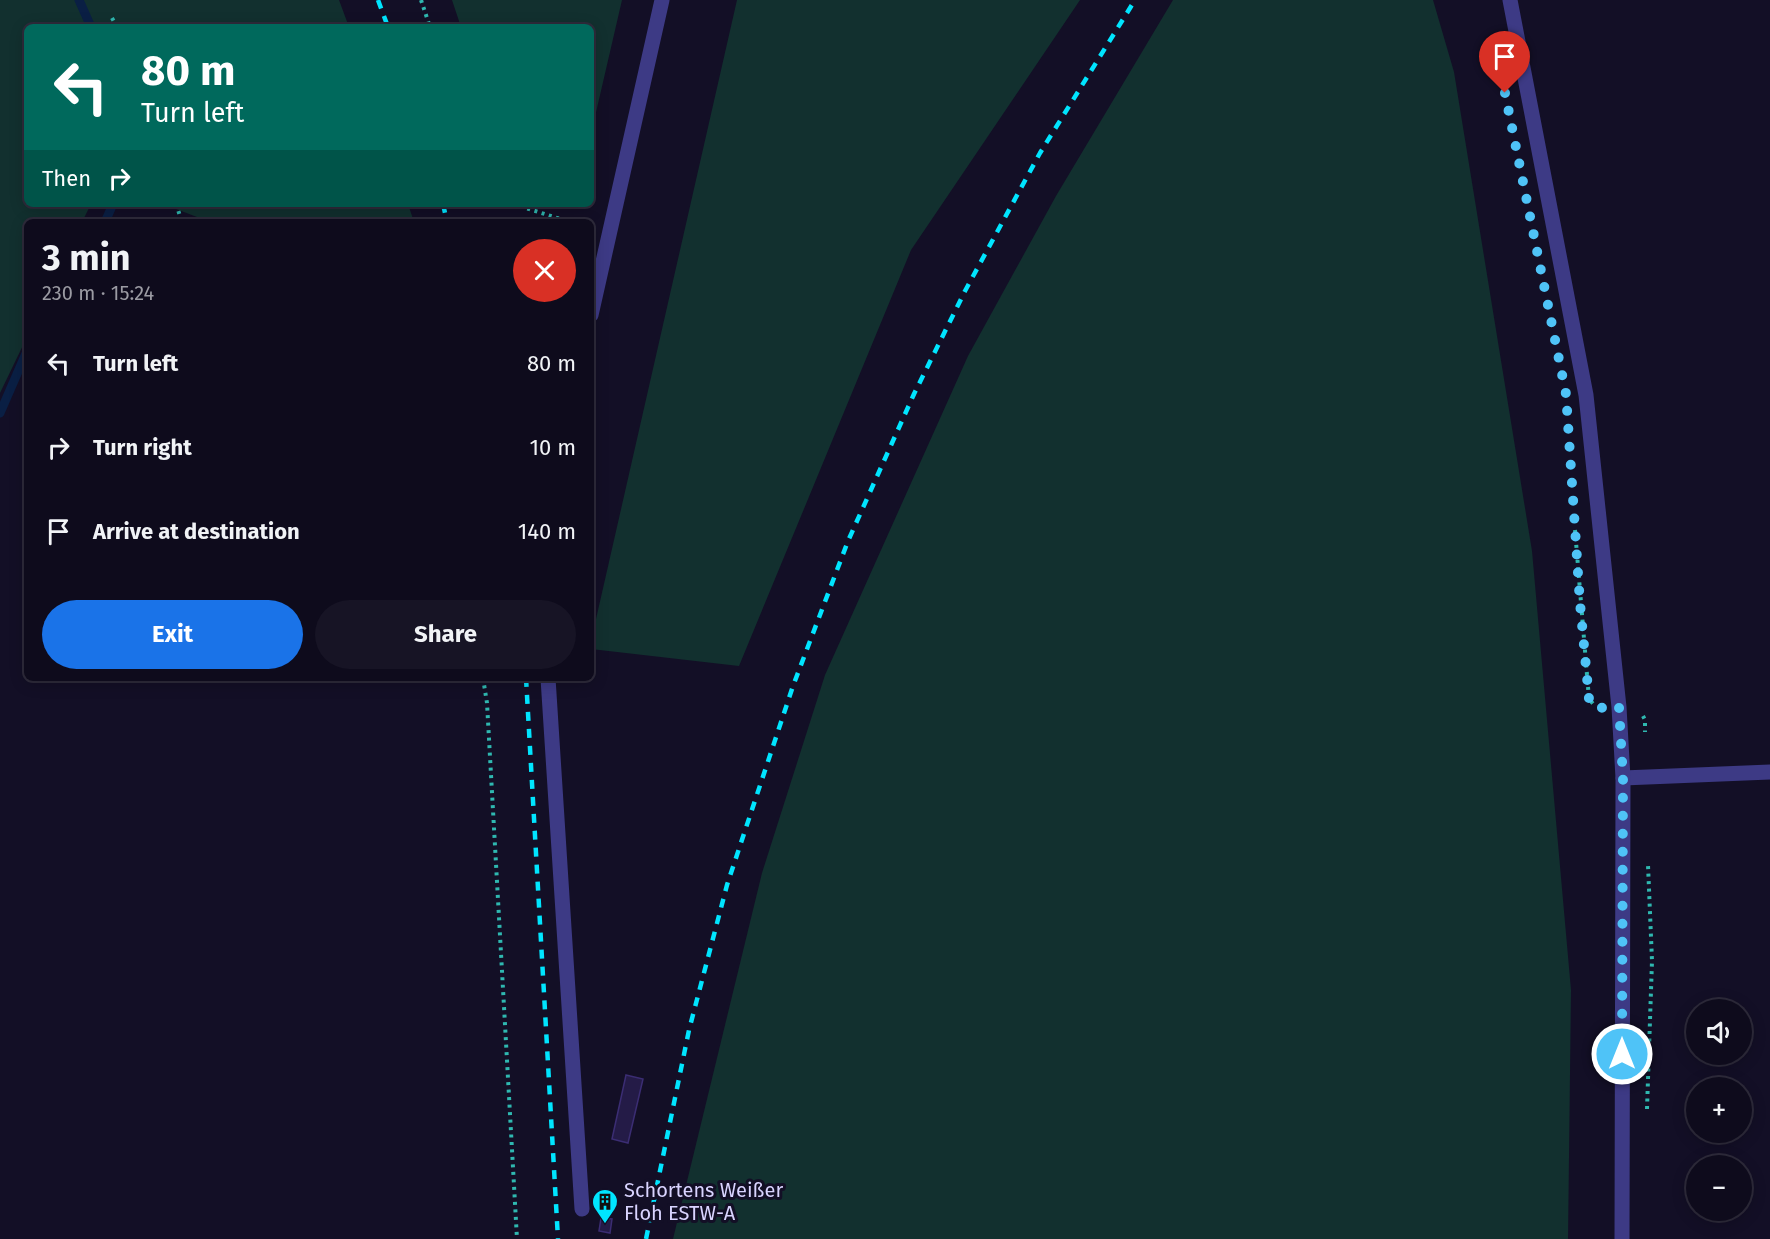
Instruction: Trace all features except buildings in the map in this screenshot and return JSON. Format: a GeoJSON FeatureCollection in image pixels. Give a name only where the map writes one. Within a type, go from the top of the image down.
{"type":"FeatureCollection","features":[{"type":"Feature","properties":{"kind":"street"},"geometry":{"type":"LineString","coordinates":[[594,302],[662,0]]}},
{"type":"Feature","properties":{"kind":"street"},"geometry":{"type":"LineString","coordinates":[[1510,0],[1586,395],[1619,707],[1623,778],[1622,1239]]}},
{"type":"Feature","properties":{"kind":"street"},"geometry":{"type":"LineString","coordinates":[[548,681],[582,1209]]}},
{"type":"Feature","properties":{"kind":"street"},"geometry":{"type":"LineString","coordinates":[[1623,778],[1770,772]]}},
{"type":"Feature","properties":{"kind":"path"},"geometry":{"type":"LineString","coordinates":[[421,0],[429,24]]}},
{"type":"Feature","properties":{"kind":"path"},"geometry":{"type":"LineString","coordinates":[[112,18],[115,24]]}},
{"type":"Feature","properties":{"kind":"path"},"geometry":{"type":"LineString","coordinates":[[522,207],[560,219]]}},
{"type":"Feature","properties":{"kind":"path"},"geometry":{"type":"LineString","coordinates":[[1575,521],[1589,699],[1597,708],[1636,708],[1646,720],[1644,776]]}},
{"type":"Feature","properties":{"kind":"path"},"geometry":{"type":"LineString","coordinates":[[483,681],[488,715],[517,1239]]}},
{"type":"Feature","properties":{"kind":"path"},"geometry":{"type":"LineString","coordinates":[[1647,857],[1652,961],[1647,1112]]}},
{"type":"Feature","properties":{"kind":"green space"},"geometry":{"type":"Polygon","coordinates":[[[0,0],[339,0],[348,24],[24,24],[24,207],[90,207],[84,219],[24,219],[24,343],[0,393],[0,0]]]}},
{"type":"Feature","properties":{"kind":"green space"},"geometry":{"type":"Polygon","coordinates":[[[452,0],[622,0],[594,121],[594,24],[460,24],[452,0]]]}},
{"type":"Feature","properties":{"kind":"green space"},"geometry":{"type":"Polygon","coordinates":[[[737,0],[1080,0],[911,250],[739,666],[594,649],[594,628],[737,0]]]}},
{"type":"Feature","properties":{"kind":"green space"},"geometry":{"type":"Polygon","coordinates":[[[1173,0],[1433,0],[1454,72],[1532,551],[1571,990],[1568,1239],[673,1239],[762,873],[825,675],[968,356],[1056,196],[1173,0]]]}},
{"type":"Feature","properties":{"kind":"green space"},"geometry":{"type":"Polygon","coordinates":[[[171,207],[409,207],[413,219],[202,219],[171,207]]]}},
{"type":"Feature","properties":{"kind":"waterway"},"geometry":{"type":"LineString","coordinates":[[79,0],[90,24]]}},
{"type":"Feature","properties":{"kind":"waterway"},"geometry":{"type":"LineString","coordinates":[[106,219],[112,207]]}},
{"type":"Feature","properties":{"kind":"waterway"},"geometry":{"type":"LineString","coordinates":[[0,413],[24,358]]}},
{"type":"Feature","properties":{"kind":"railway"},"geometry":{"type":"LineString","coordinates":[[378,0],[387,24]]}},
{"type":"Feature","properties":{"kind":"railway"},"geometry":{"type":"LineString","coordinates":[[646,1239],[689,1030],[727,885],[793,686],[848,541],[914,394],[965,291],[1040,153],[1135,0]]}},
{"type":"Feature","properties":{"kind":"railway"},"geometry":{"type":"LineString","coordinates":[[444,207],[446,219]]}},
{"type":"Feature","properties":{"kind":"railway"},"geometry":{"type":"LineString","coordinates":[[526,681],[558,1239]]}},
{"type":"Feature","properties":{"kind":"place","name":"Schortens Weißer Floh ESTW-A"},"geometry":{"type":"Point","coordinates":[605,1225]}},
{"type":"Feature","properties":{"kind":"route"},"geometry":{"type":"LineString","coordinates":[[1505,93],[1566,394],[1589,699],[1597,708],[1619,707],[1623,778],[1622,1054]]}}]}
